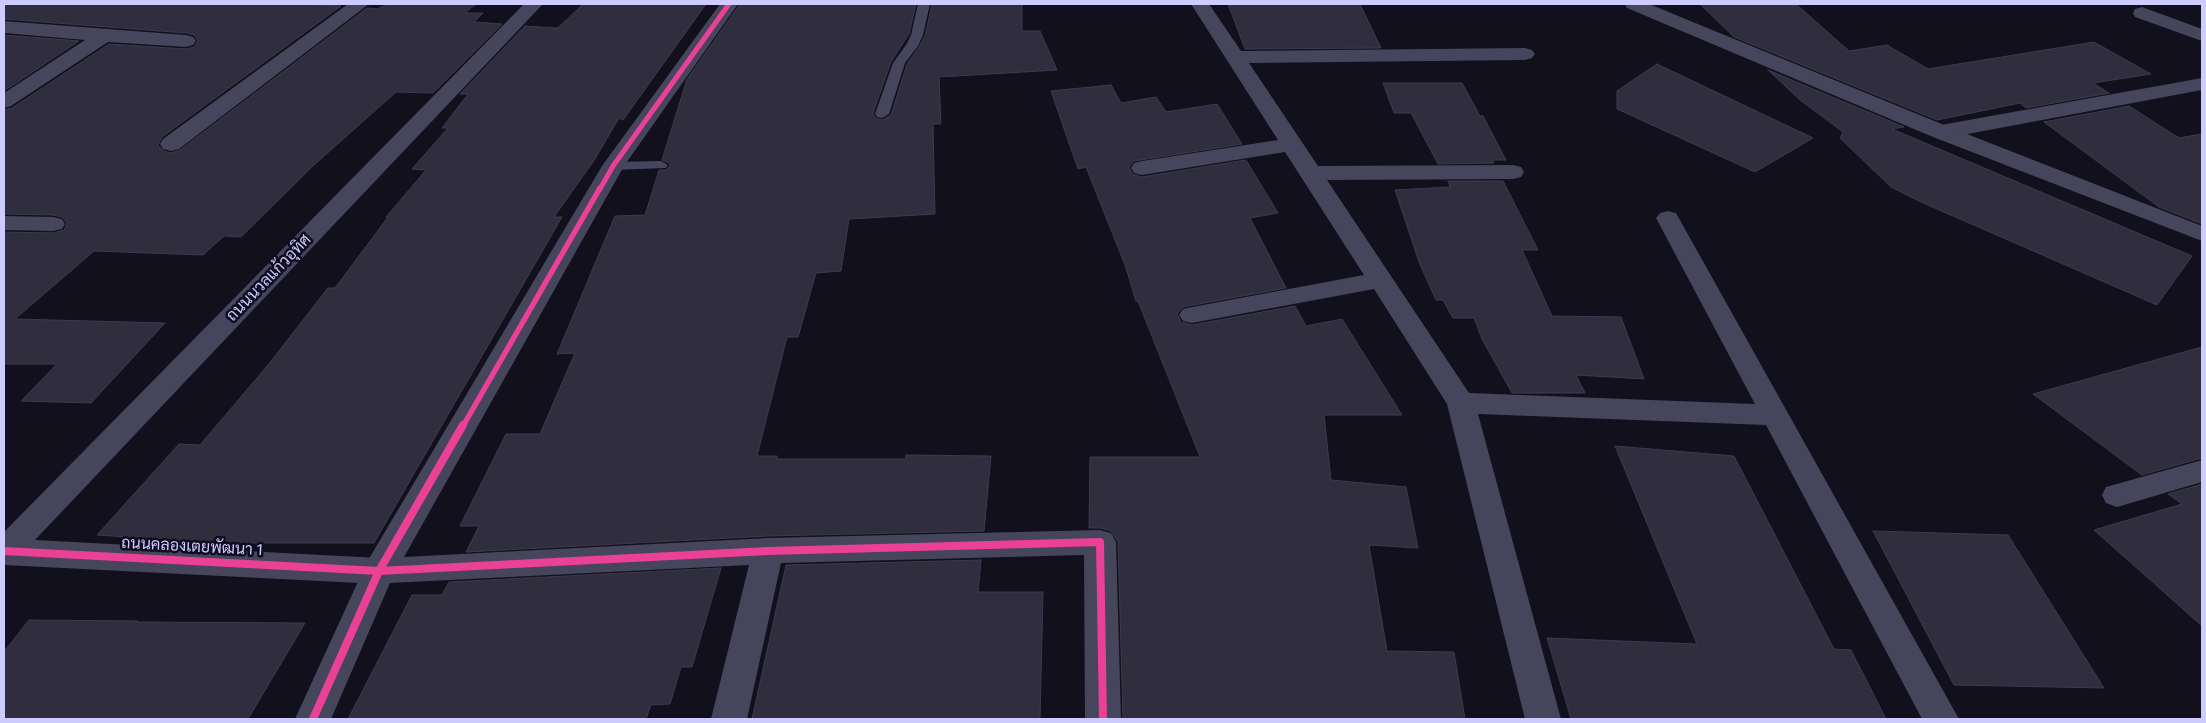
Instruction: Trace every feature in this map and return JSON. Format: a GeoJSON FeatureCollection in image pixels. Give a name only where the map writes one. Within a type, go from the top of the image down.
{"type":"FeatureCollection","features":[{"type":"Feature","properties":{"kind":"street"},"geometry":{"type":"LineString","coordinates":[[171,144],[360,4]]}},
{"type":"Feature","properties":{"kind":"street","name":"ถนนนวลแก้วอุทิศ"},"geometry":{"type":"LineString","coordinates":[[4,551],[534,4]]}},
{"type":"Feature","properties":{"kind":"street"},"geometry":{"type":"LineString","coordinates":[[313,719],[379,571],[613,166],[729,4]]}},
{"type":"Feature","properties":{"kind":"street"},"geometry":{"type":"LineString","coordinates":[[1200,4],[1461,402],[1543,719]]}},
{"type":"Feature","properties":{"kind":"street"},"geometry":{"type":"LineString","coordinates":[[1634,4],[1941,132],[2202,234]]}},
{"type":"Feature","properties":{"kind":"street"},"geometry":{"type":"LineString","coordinates":[[2142,13],[2202,35]]}},
{"type":"Feature","properties":{"kind":"street"},"geometry":{"type":"LineString","coordinates":[[4,27],[186,41]]}},
{"type":"Feature","properties":{"kind":"street"},"geometry":{"type":"LineString","coordinates":[[4,102],[104,36]]}},
{"type":"Feature","properties":{"kind":"street"},"geometry":{"type":"LineString","coordinates":[[1235,57],[1525,54]]}},
{"type":"Feature","properties":{"kind":"street"},"geometry":{"type":"LineString","coordinates":[[1941,132],[2202,84]]}},
{"type":"Feature","properties":{"kind":"street"},"geometry":{"type":"LineString","coordinates":[[1142,168],[1292,144]]}},
{"type":"Feature","properties":{"kind":"street"},"geometry":{"type":"LineString","coordinates":[[1311,173],[1513,172]]}},
{"type":"Feature","properties":{"kind":"street"},"geometry":{"type":"LineString","coordinates":[[1668,218],[1941,719]]}},
{"type":"Feature","properties":{"kind":"street"},"geometry":{"type":"LineString","coordinates":[[4,223],[53,224]]}},
{"type":"Feature","properties":{"kind":"street"},"geometry":{"type":"LineString","coordinates":[[1192,315],[1381,280]]}},
{"type":"Feature","properties":{"kind":"street"},"geometry":{"type":"LineString","coordinates":[[1461,402],[1776,415]]}},
{"type":"Feature","properties":{"kind":"street"},"geometry":{"type":"LineString","coordinates":[[2117,495],[2202,471]]}},
{"type":"Feature","properties":{"kind":"street","name":"ถนนคลองเตยพัฒนา 1"},"geometry":{"type":"LineString","coordinates":[[4,551],[379,571],[768,551],[1100,542],[1104,719]]}},
{"type":"Feature","properties":{"kind":"street"},"geometry":{"type":"LineString","coordinates":[[729,719],[768,551]]}},
{"type":"Feature","properties":{"kind":"lane"},"geometry":{"type":"LineString","coordinates":[[882,114],[899,63],[917,36],[924,4]]}},
{"type":"Feature","properties":{"kind":"lane"},"geometry":{"type":"LineString","coordinates":[[613,166],[661,165]]}},
{"type":"Feature","properties":{"kind":"building"},"geometry":{"type":"Polygon","coordinates":[[[4,4],[298,4],[341,6],[162,137],[158,145],[163,151],[171,153],[180,150],[367,8],[377,9],[389,4],[476,4],[465,13],[483,13],[474,22],[502,24],[433,93],[396,92],[314,165],[241,237],[224,236],[203,255],[94,251],[15,319],[165,323],[91,403],[21,401],[57,364],[4,364],[4,232],[53,233],[64,230],[67,223],[62,217],[53,215],[4,214],[4,110],[12,108],[109,44],[186,49],[194,47],[198,41],[194,35],[186,33],[4,19],[4,4]]]}},
{"type":"Feature","properties":{"kind":"building"},"geometry":{"type":"Polygon","coordinates":[[[583,4],[706,4],[623,120],[619,118],[595,159],[554,217],[562,217],[374,543],[198,543],[196,545],[139,543],[142,538],[97,535],[179,444],[200,445],[268,365],[328,288],[335,288],[388,217],[386,217],[426,170],[412,169],[448,128],[442,128],[468,94],[460,94],[525,26],[558,28],[583,4]]]}},
{"type":"Feature","properties":{"kind":"building"},"geometry":{"type":"Polygon","coordinates":[[[740,4],[916,4],[909,34],[891,62],[873,113],[875,118],[882,120],[891,115],[907,64],[925,36],[932,4],[1022,4],[1022,31],[1040,31],[1057,70],[939,77],[941,124],[933,124],[935,214],[849,219],[841,271],[816,273],[798,337],[787,337],[757,456],[777,456],[777,459],[905,459],[906,455],[991,456],[984,531],[768,536],[466,552],[479,526],[460,526],[506,434],[540,434],[575,353],[557,354],[615,216],[645,215],[659,170],[666,170],[670,166],[669,163],[662,160],[687,79],[740,4]]]}},
{"type":"Feature","properties":{"kind":"building"},"geometry":{"type":"Polygon","coordinates":[[[1228,4],[1360,4],[1381,48],[1245,49],[1228,4]]]}},
{"type":"Feature","properties":{"kind":"building"},"geometry":{"type":"Polygon","coordinates":[[[1700,4],[1796,4],[1849,51],[1887,45],[1928,69],[2094,42],[2151,74],[2093,83],[2109,93],[2026,108],[2020,103],[1937,120],[1734,37],[1700,4]]]}},
{"type":"Feature","properties":{"kind":"building"},"geometry":{"type":"Polygon","coordinates":[[[4,35],[79,41],[4,91],[4,35]]]}},
{"type":"Feature","properties":{"kind":"building"},"geometry":{"type":"Polygon","coordinates":[[[1657,64],[1813,138],[1755,172],[1617,109],[1617,91],[1657,64]]]}},
{"type":"Feature","properties":{"kind":"building"},"geometry":{"type":"Polygon","coordinates":[[[1768,70],[1904,127],[1892,129],[2192,256],[2157,305],[1921,202],[1891,187],[1840,138],[1843,132],[1800,100],[1768,70]]]}},
{"type":"Feature","properties":{"kind":"building"},"geometry":{"type":"Polygon","coordinates":[[[1383,83],[1462,83],[1480,116],[1483,116],[1506,160],[1492,160],[1494,163],[1438,164],[1411,113],[1394,113],[1383,83]]]}},
{"type":"Feature","properties":{"kind":"building"},"geometry":{"type":"Polygon","coordinates":[[[1111,85],[1121,103],[1156,97],[1166,112],[1217,104],[1242,144],[1134,161],[1129,167],[1132,174],[1142,177],[1246,160],[1278,213],[1250,218],[1286,288],[1183,307],[1177,314],[1181,322],[1192,325],[1295,306],[1306,326],[1342,319],[1402,415],[1324,415],[1331,480],[1406,487],[1418,548],[1369,545],[1387,651],[1454,652],[1465,719],[1123,719],[1118,542],[1111,531],[1089,528],[1090,457],[1200,457],[1138,301],[1136,301],[1125,265],[1086,167],[1078,169],[1051,91],[1111,85]]]}},
{"type":"Feature","properties":{"kind":"building"},"geometry":{"type":"Polygon","coordinates":[[[2129,106],[2179,138],[2202,134],[2202,224],[2159,207],[2044,122],[2129,106]]]}},
{"type":"Feature","properties":{"kind":"building"},"geometry":{"type":"Polygon","coordinates":[[[1448,181],[1503,181],[1538,250],[1522,250],[1552,316],[1621,317],[1644,379],[1576,375],[1585,393],[1512,393],[1482,339],[1474,318],[1453,318],[1443,300],[1436,300],[1419,262],[1395,190],[1450,187],[1448,181]]]}},
{"type":"Feature","properties":{"kind":"building"},"geometry":{"type":"Polygon","coordinates":[[[2202,347],[2202,458],[2142,475],[2033,394],[2202,347]]]}},
{"type":"Feature","properties":{"kind":"building"},"geometry":{"type":"Polygon","coordinates":[[[1615,446],[1734,456],[1834,649],[1851,650],[1886,719],[1571,719],[1547,638],[1697,644],[1615,446]]]}},
{"type":"Feature","properties":{"kind":"building"},"geometry":{"type":"Polygon","coordinates":[[[2202,484],[2202,626],[2094,530],[2182,504],[2168,494],[2202,484]]]}},
{"type":"Feature","properties":{"kind":"building"},"geometry":{"type":"Polygon","coordinates":[[[1873,531],[2008,535],[2104,688],[1954,685],[1873,531]]]}},
{"type":"Feature","properties":{"kind":"building"},"geometry":{"type":"Polygon","coordinates":[[[981,560],[978,592],[1043,592],[1040,719],[752,719],[786,565],[981,560]]]}},
{"type":"Feature","properties":{"kind":"building"},"geometry":{"type":"Polygon","coordinates":[[[721,568],[692,667],[681,667],[670,704],[651,705],[646,719],[348,719],[412,595],[442,595],[449,582],[721,568]]]}},
{"type":"Feature","properties":{"kind":"building"},"geometry":{"type":"Polygon","coordinates":[[[29,620],[305,623],[248,719],[4,719],[4,652],[29,620]]]}},
{"type":"Feature","properties":{"kind":"cycle path"},"geometry":{"type":"LineString","coordinates":[[313,719],[379,571],[613,166],[729,4]]}},
{"type":"Feature","properties":{"kind":"cycle path"},"geometry":{"type":"LineString","coordinates":[[4,551],[379,571],[768,551],[1100,542],[1103,719]]}}]}
